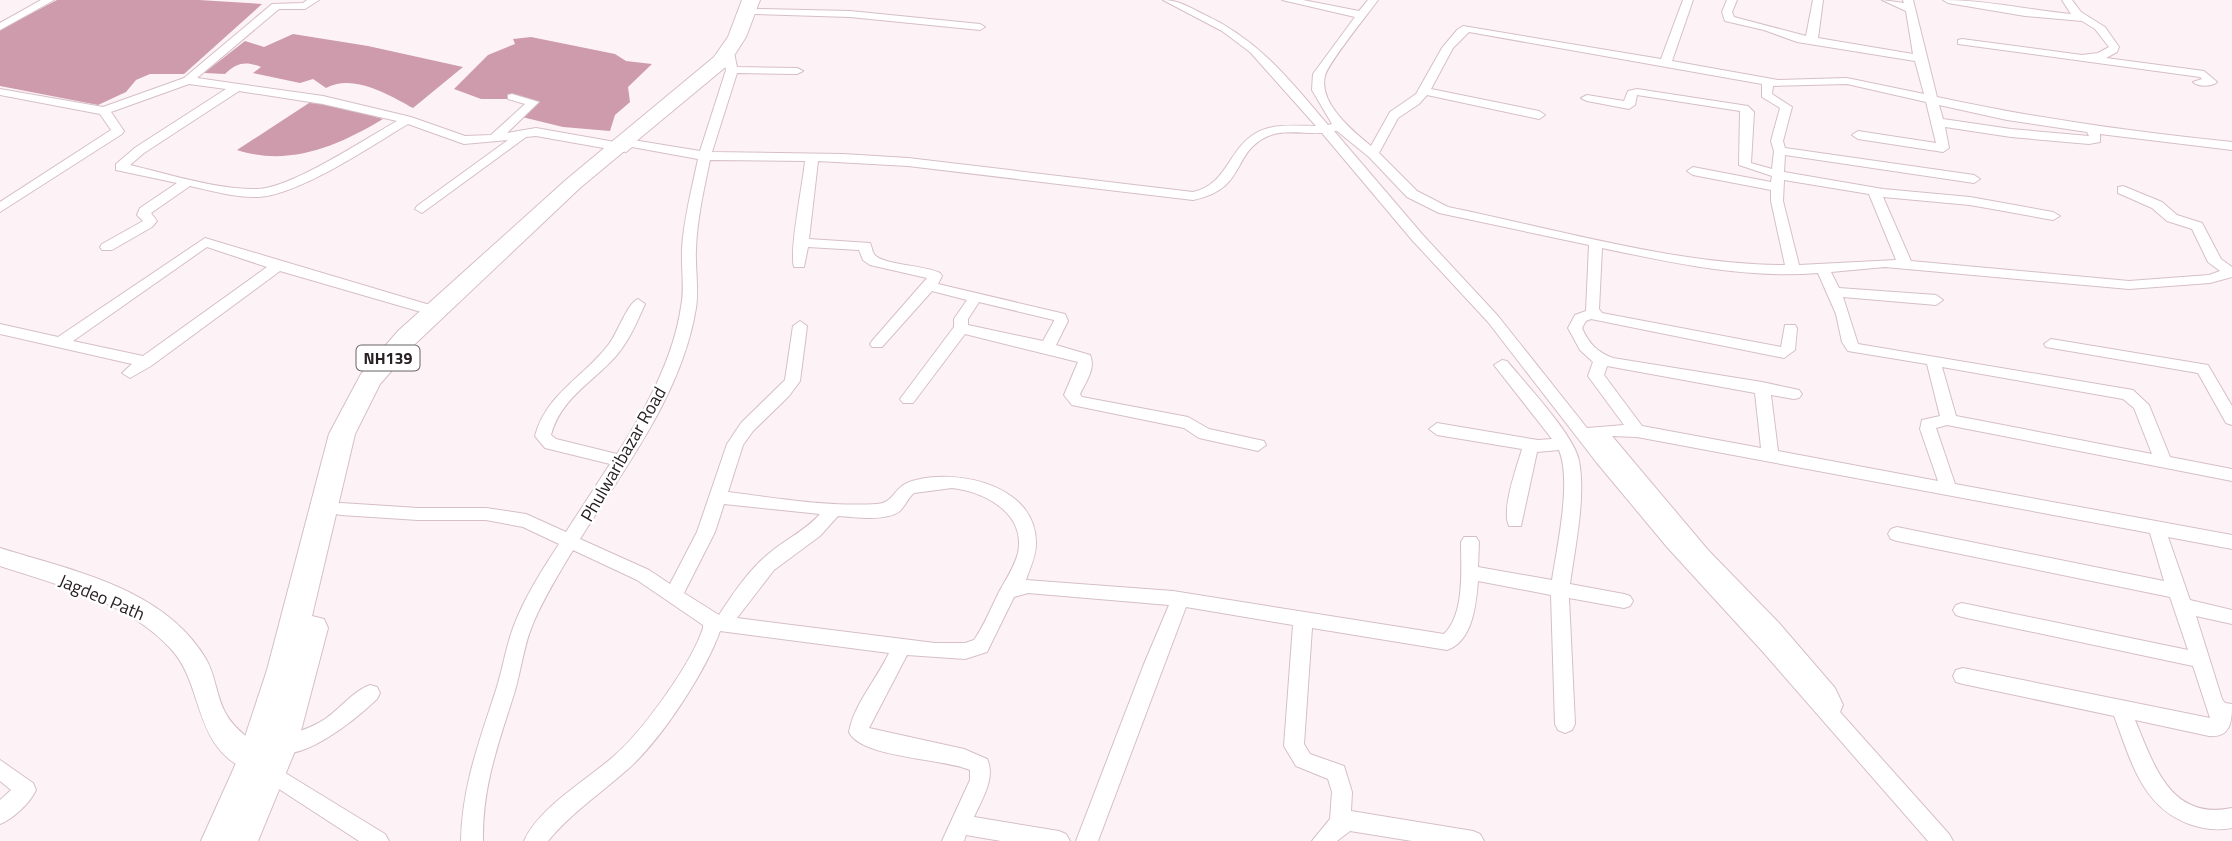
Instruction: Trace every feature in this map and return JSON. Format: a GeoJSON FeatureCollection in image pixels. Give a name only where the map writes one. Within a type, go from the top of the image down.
{"type":"FeatureCollection","features":[{"type":"Feature","properties":{"kind":"highway","name":"NH139"},"geometry":{"type":"LineString","coordinates":[[219,841],[262,767],[280,746],[303,666],[342,434],[356,404],[388,358],[435,311],[615,153],[730,62],[744,46],[757,4]]}},
{"type":"Feature","properties":{"kind":"highway","name":"NH139"},"geometry":{"type":"LineString","coordinates":[[240,841],[262,767],[284,670],[323,550],[341,509],[358,432],[385,381],[429,331],[549,213]]}},
{"type":"Feature","properties":{"kind":"main road","name":"Jagdeo Path"},"geometry":{"type":"LineString","coordinates":[[0,557],[107,595],[138,609],[170,630],[198,668],[217,724],[233,746],[262,767]]}},
{"type":"Feature","properties":{"kind":"street"},"geometry":{"type":"LineString","coordinates":[[0,27],[49,0]]}},
{"type":"Feature","properties":{"kind":"street"},"geometry":{"type":"LineString","coordinates":[[0,92],[104,111],[188,80],[276,6],[305,6],[314,0]]}},
{"type":"Feature","properties":{"kind":"street"},"geometry":{"type":"LineString","coordinates":[[1168,0],[1242,41],[1333,128],[1417,237],[1702,555],[1772,628],[1828,694],[1833,705],[1830,714],[1942,841]]}},
{"type":"Feature","properties":{"kind":"street"},"geometry":{"type":"LineString","coordinates":[[1287,0],[1362,15]]}},
{"type":"Feature","properties":{"kind":"street"},"geometry":{"type":"LineString","coordinates":[[1373,0],[1318,79],[1318,90],[1333,128],[1373,154],[1412,194],[1432,205],[1596,243],[1714,265],[1767,270],[1905,264],[2129,285],[2210,279],[2231,273]]}},
{"type":"Feature","properties":{"kind":"street"},"geometry":{"type":"LineString","coordinates":[[1665,64],[1688,0]]}},
{"type":"Feature","properties":{"kind":"street"},"geometry":{"type":"LineString","coordinates":[[1732,0],[1727,12],[1730,19],[1772,29],[1797,39],[1811,38],[1819,43],[1920,58]]}},
{"type":"Feature","properties":{"kind":"street"},"geometry":{"type":"LineString","coordinates":[[1811,38],[1818,0]]}},
{"type":"Feature","properties":{"kind":"street"},"geometry":{"type":"LineString","coordinates":[[1887,0],[1910,4],[1920,58],[1935,101],[1941,148],[1950,176]]}},
{"type":"Feature","properties":{"kind":"street"},"geometry":{"type":"LineString","coordinates":[[1948,0],[2025,13],[2081,18]]}},
{"type":"Feature","properties":{"kind":"street"},"geometry":{"type":"LineString","coordinates":[[2067,0],[2075,14],[2097,25],[2114,47],[2113,50],[2092,58]]}},
{"type":"Feature","properties":{"kind":"street"},"geometry":{"type":"LineString","coordinates":[[757,4],[980,27]]}},
{"type":"Feature","properties":{"kind":"street"},"geometry":{"type":"LineString","coordinates":[[1373,154],[1395,114],[1412,104],[1424,91],[1449,49],[1467,27],[1768,82],[1800,84],[1826,79],[1847,81],[1935,101],[2092,130],[2232,146]]}},
{"type":"Feature","properties":{"kind":"street"},"geometry":{"type":"LineString","coordinates":[[1962,42],[2203,74],[2211,82],[2199,82]]}},
{"type":"Feature","properties":{"kind":"street"},"geometry":{"type":"LineString","coordinates":[[730,62],[797,71]]}},
{"type":"Feature","properties":{"kind":"street","name":"Phulwaribazar Road"},"geometry":{"type":"LineString","coordinates":[[472,841],[477,779],[507,686],[522,628],[545,580],[622,461],[657,400],[684,330],[689,306],[692,217],[730,62]]}},
{"type":"Feature","properties":{"kind":"street"},"geometry":{"type":"LineString","coordinates":[[188,80],[323,100],[407,120],[464,139],[545,132],[615,153],[908,162],[1192,196],[1216,190],[1248,146],[1259,136],[1274,132],[1333,128]]}},
{"type":"Feature","properties":{"kind":"street"},"geometry":{"type":"LineString","coordinates":[[1768,82],[1766,95],[1786,107],[1777,141],[1780,151],[1780,216],[1793,269]]}},
{"type":"Feature","properties":{"kind":"street"},"geometry":{"type":"LineString","coordinates":[[237,87],[120,165],[125,170],[187,182],[246,192],[270,191],[319,171],[407,120]]}},
{"type":"Feature","properties":{"kind":"street"},"geometry":{"type":"LineString","coordinates":[[1424,91],[1539,115]]}},
{"type":"Feature","properties":{"kind":"street"},"geometry":{"type":"LineString","coordinates":[[1587,98],[1629,106],[1632,93],[1637,92],[1744,108],[1748,112],[1745,165],[1779,178]]}},
{"type":"Feature","properties":{"kind":"street"},"geometry":{"type":"LineString","coordinates":[[495,138],[533,102],[512,97]]}},
{"type":"Feature","properties":{"kind":"street"},"geometry":{"type":"LineString","coordinates":[[0,208],[118,131],[104,111]]}},
{"type":"Feature","properties":{"kind":"street"},"geometry":{"type":"LineString","coordinates":[[1937,122],[2011,133],[2089,140],[2096,139],[2092,130]]}},
{"type":"Feature","properties":{"kind":"street"},"geometry":{"type":"LineString","coordinates":[[422,209],[526,132]]}},
{"type":"Feature","properties":{"kind":"street"},"geometry":{"type":"LineString","coordinates":[[1858,135],[1941,148]]}},
{"type":"Feature","properties":{"kind":"street"},"geometry":{"type":"LineString","coordinates":[[1780,151],[1974,179]]}},
{"type":"Feature","properties":{"kind":"street"},"geometry":{"type":"LineString","coordinates":[[799,264],[812,158]]}},
{"type":"Feature","properties":{"kind":"street"},"geometry":{"type":"LineString","coordinates":[[1693,171],[1779,178],[1956,199],[2053,216]]}},
{"type":"Feature","properties":{"kind":"street"},"geometry":{"type":"LineString","coordinates":[[107,247],[148,224],[150,221],[144,215],[145,211],[187,182]]}},
{"type":"Feature","properties":{"kind":"street"},"geometry":{"type":"LineString","coordinates":[[2123,190],[2157,205],[2172,218],[2197,226],[2215,262],[2231,273]]}},
{"type":"Feature","properties":{"kind":"street"},"geometry":{"type":"LineString","coordinates":[[1874,191],[1905,264]]}},
{"type":"Feature","properties":{"kind":"street"},"geometry":{"type":"LineString","coordinates":[[60,343],[205,242],[277,266],[435,311]]}},
{"type":"Feature","properties":{"kind":"street"},"geometry":{"type":"LineString","coordinates":[[801,243],[865,246],[868,257],[878,263],[933,273],[934,279],[929,286],[877,344]]}},
{"type":"Feature","properties":{"kind":"street"},"geometry":{"type":"LineString","coordinates":[[1594,314],[1596,243]]}},
{"type":"Feature","properties":{"kind":"street"},"geometry":{"type":"LineString","coordinates":[[130,373],[277,266]]}},
{"type":"Feature","properties":{"kind":"street"},"geometry":{"type":"LineString","coordinates":[[1823,268],[1845,318],[1849,342],[1853,348],[2128,394],[2141,405],[2163,461]]}},
{"type":"Feature","properties":{"kind":"street"},"geometry":{"type":"LineString","coordinates":[[929,286],[1060,317],[1061,321],[1049,348]]}},
{"type":"Feature","properties":{"kind":"street"},"geometry":{"type":"LineString","coordinates":[[1835,292],[1936,300]]}},
{"type":"Feature","properties":{"kind":"street"},"geometry":{"type":"LineString","coordinates":[[908,399],[961,328],[961,319],[976,297]]}},
{"type":"Feature","properties":{"kind":"street"},"geometry":{"type":"LineString","coordinates":[[622,461],[551,444],[542,436],[543,429],[557,407],[617,344],[639,304]]}},
{"type":"Feature","properties":{"kind":"street"},"geometry":{"type":"LineString","coordinates":[[1790,328],[1788,350],[1779,353],[1602,319],[1594,314],[1580,318],[1576,328],[1587,352],[1601,360],[1794,394]]}},
{"type":"Feature","properties":{"kind":"street"},"geometry":{"type":"LineString","coordinates":[[674,594],[697,553],[719,497],[731,453],[739,438],[792,381],[800,326]]}},
{"type":"Feature","properties":{"kind":"street"},"geometry":{"type":"LineString","coordinates":[[961,328],[1085,359],[1086,365],[1072,395],[1077,401],[1188,423],[1205,434],[1258,445]]}},
{"type":"Feature","properties":{"kind":"street"},"geometry":{"type":"LineString","coordinates":[[0,329],[146,362]]}},
{"type":"Feature","properties":{"kind":"street"},"geometry":{"type":"LineString","coordinates":[[2051,344],[2200,368],[2205,371],[2232,419]]}},
{"type":"Feature","properties":{"kind":"street"},"geometry":{"type":"LineString","coordinates":[[1601,360],[1597,376],[1637,431]]}},
{"type":"Feature","properties":{"kind":"street"},"geometry":{"type":"LineString","coordinates":[[1933,360],[1948,419]]}},
{"type":"Feature","properties":{"kind":"street"},"geometry":{"type":"LineString","coordinates":[[1502,365],[1564,444],[1572,460],[1573,483],[1560,589],[1565,724]]}},
{"type":"Feature","properties":{"kind":"street"},"geometry":{"type":"LineString","coordinates":[[1762,387],[1770,456]]}},
{"type":"Feature","properties":{"kind":"street"},"geometry":{"type":"LineString","coordinates":[[1949,490],[1927,424],[1948,419],[2232,474]]}},
{"type":"Feature","properties":{"kind":"street"},"geometry":{"type":"LineString","coordinates":[[1437,429],[1534,445],[1564,444]]}},
{"type":"Feature","properties":{"kind":"street"},"geometry":{"type":"LineString","coordinates":[[1592,433],[1637,431],[2232,542]]}},
{"type":"Feature","properties":{"kind":"street"},"geometry":{"type":"LineString","coordinates":[[1515,521],[1528,452],[1534,445]]}},
{"type":"Feature","properties":{"kind":"street"},"geometry":{"type":"LineString","coordinates":[[341,509],[504,515],[538,525],[643,575],[718,622],[952,652],[980,646],[1003,598],[1013,588],[1026,558],[1027,535],[1024,523],[1011,505],[980,488],[956,482],[939,482],[908,488],[890,509],[833,509],[719,497]]}},
{"type":"Feature","properties":{"kind":"street"},"geometry":{"type":"LineString","coordinates":[[535,841],[553,820],[623,760],[653,729],[718,622],[764,569],[782,553],[819,529],[833,509]]}},
{"type":"Feature","properties":{"kind":"street"},"geometry":{"type":"LineString","coordinates":[[1964,676],[2218,728],[2226,712],[2213,703],[2157,528]]}},
{"type":"Feature","properties":{"kind":"street"},"geometry":{"type":"LineString","coordinates":[[1897,534],[2180,598],[2232,617]]}},
{"type":"Feature","properties":{"kind":"street"},"geometry":{"type":"LineString","coordinates":[[1013,588],[1051,587],[1180,600],[1447,642],[1459,630],[1464,617],[1470,542]]}},
{"type":"Feature","properties":{"kind":"street"},"geometry":{"type":"LineString","coordinates":[[1469,572],[1625,601]]}},
{"type":"Feature","properties":{"kind":"street"},"geometry":{"type":"LineString","coordinates":[[1087,841],[1153,664],[1180,600]]}},
{"type":"Feature","properties":{"kind":"street"},"geometry":{"type":"LineString","coordinates":[[1962,610],[2200,660]]}},
{"type":"Feature","properties":{"kind":"street"},"geometry":{"type":"LineString","coordinates":[[1303,620],[1294,747],[1303,760],[1336,773],[1342,792],[1340,823],[1323,841]]}},
{"type":"Feature","properties":{"kind":"street"},"geometry":{"type":"LineString","coordinates":[[901,647],[886,680],[859,724],[859,732],[869,739],[964,758],[980,765],[980,780],[957,833],[1059,841]]}},
{"type":"Feature","properties":{"kind":"street"},"geometry":{"type":"LineString","coordinates":[[280,746],[302,742],[323,733],[370,693]]}},
{"type":"Feature","properties":{"kind":"street"},"geometry":{"type":"LineString","coordinates":[[2120,707],[2163,799],[2201,818],[2213,821],[2232,818]]}},
{"type":"Feature","properties":{"kind":"street"},"geometry":{"type":"LineString","coordinates":[[262,767],[374,840]]}},
{"type":"Feature","properties":{"kind":"street"},"geometry":{"type":"LineString","coordinates":[[0,769],[26,790],[0,814]]}},
{"type":"Feature","properties":{"kind":"street"},"geometry":{"type":"LineString","coordinates":[[1340,823],[1360,822],[1473,841]]}},
{"type":"Feature","properties":{"kind":"shaded area"},"geometry":{"type":"Polygon","coordinates":[[[57,0],[199,0],[262,4],[184,74],[150,74],[136,80],[126,92],[98,105],[0,86],[0,30],[57,0]]]}},
{"type":"Feature","properties":{"kind":"shaded area"},"geometry":{"type":"Polygon","coordinates":[[[293,34],[368,46],[463,67],[413,108],[359,84],[337,84],[326,88],[313,79],[300,83],[253,73],[261,67],[251,64],[238,65],[225,74],[204,73],[245,41],[264,47],[293,34]]]}},
{"type":"Feature","properties":{"kind":"shaded area"},"geometry":{"type":"Polygon","coordinates":[[[531,37],[615,54],[626,61],[652,64],[628,87],[630,102],[615,115],[610,131],[563,127],[518,116],[532,103],[517,99],[481,99],[454,89],[488,55],[515,44],[513,39],[531,37]]]}},
{"type":"Feature","properties":{"kind":"shaded area"},"geometry":{"type":"Polygon","coordinates":[[[309,103],[331,104],[383,119],[349,138],[313,151],[275,156],[237,150],[309,103]]]}}]}
